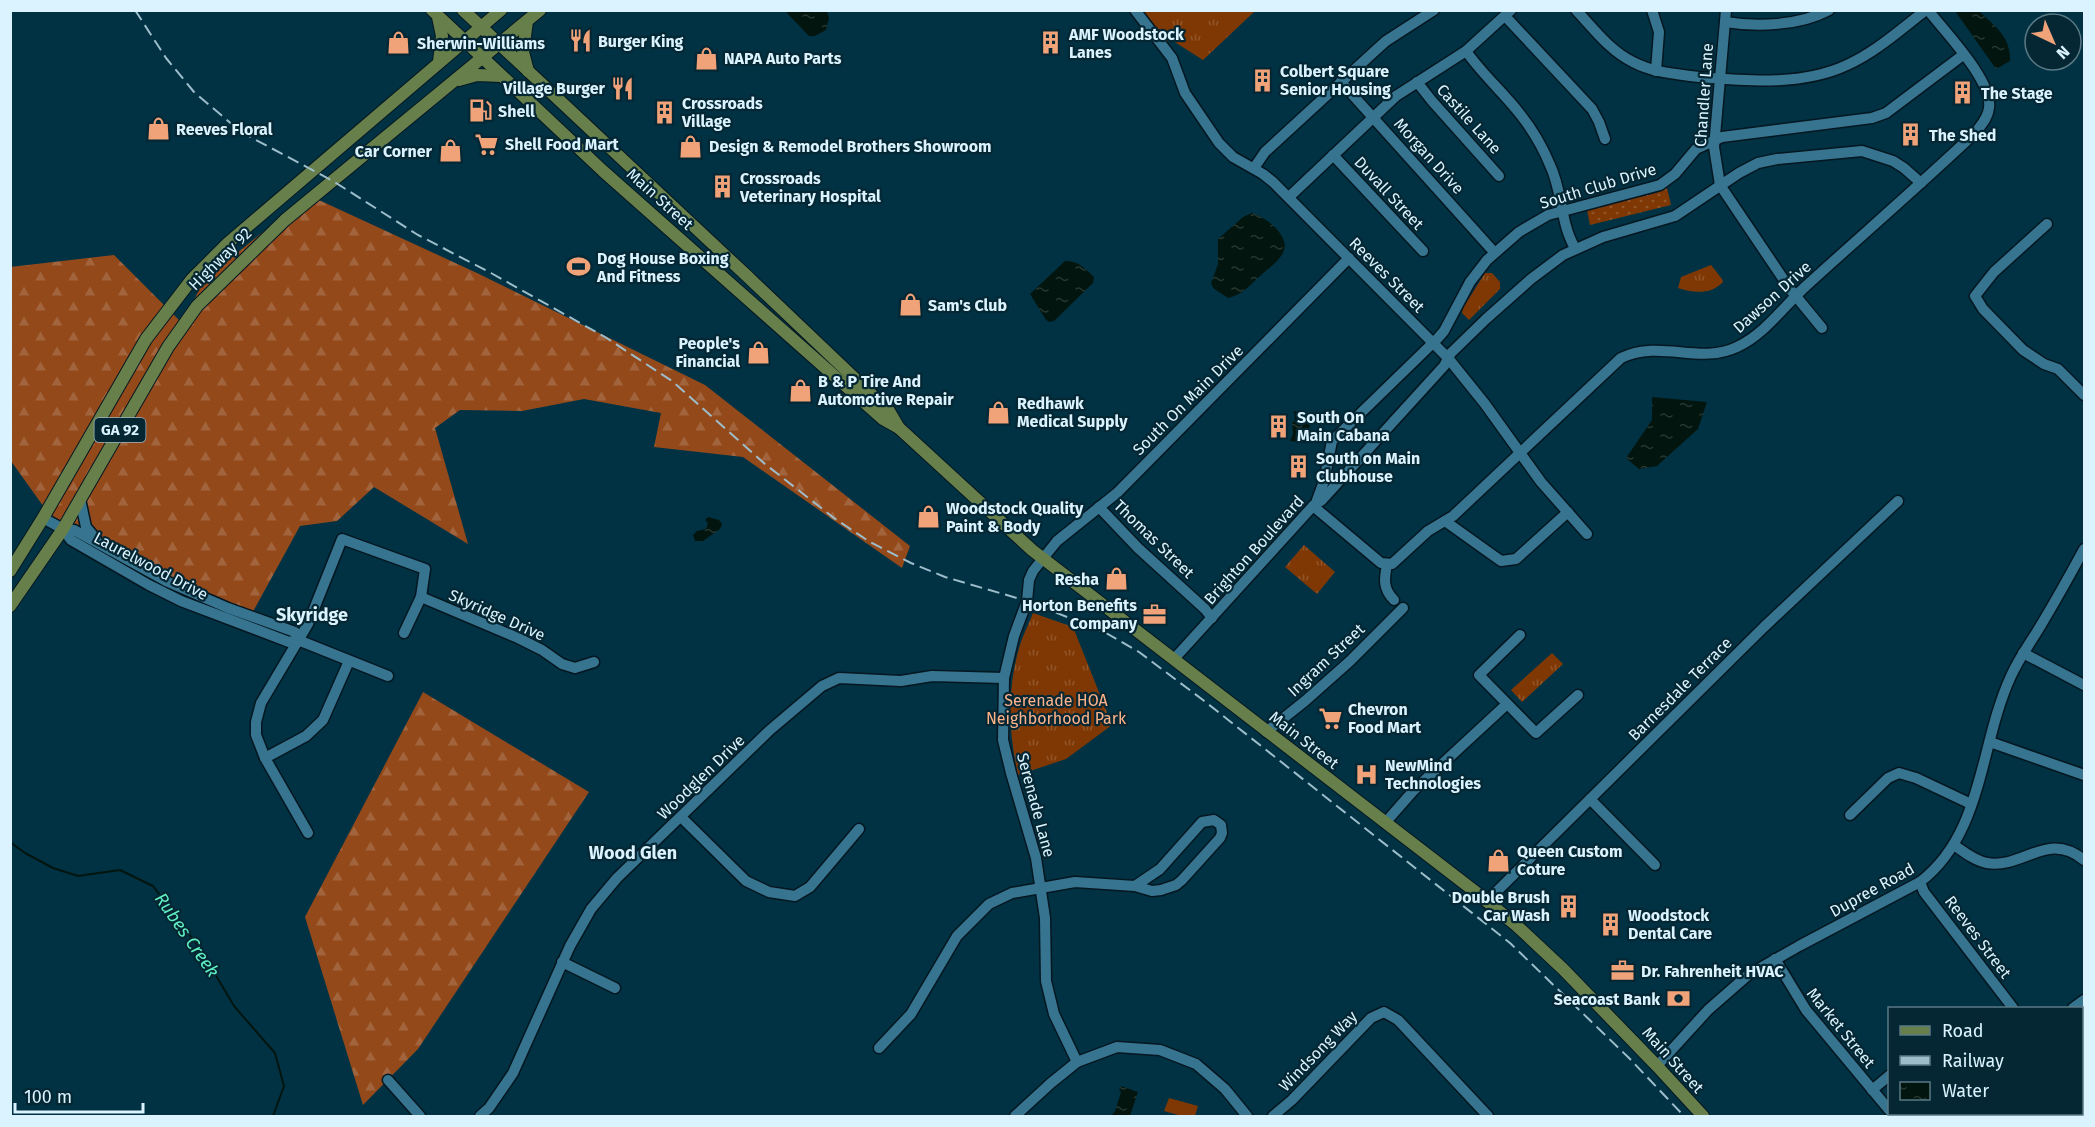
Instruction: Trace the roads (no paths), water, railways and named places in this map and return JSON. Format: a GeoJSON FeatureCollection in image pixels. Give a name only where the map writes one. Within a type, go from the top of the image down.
{"type":"FeatureCollection","features":[{"type":"Feature","properties":{"kind":"main road","name":"Main Street"},"geometry":{"type":"LineString","coordinates":[[463,10],[854,377],[889,411],[900,428],[1023,542],[1525,933],[1658,1066],[1702,1116]]}},
{"type":"Feature","properties":{"kind":"main road","name":"Highway 92"},"geometry":{"type":"LineString","coordinates":[[10,571],[146,339],[192,279],[228,243],[501,10]]}},
{"type":"Feature","properties":{"kind":"main road","name":"Highway 92"},"geometry":{"type":"LineString","coordinates":[[10,606],[63,529],[178,330],[197,306],[269,234],[540,10]]}},
{"type":"Feature","properties":{"kind":"main road","name":"Main Street"},"geometry":{"type":"LineString","coordinates":[[435,13],[603,171],[883,419],[900,428]]}},
{"type":"Feature","properties":{"kind":"main road"},"geometry":{"type":"LineString","coordinates":[[435,13],[442,36],[439,62]]}},
{"type":"Feature","properties":{"kind":"main road"},"geometry":{"type":"LineString","coordinates":[[527,21],[523,52],[529,72]]}},
{"type":"Feature","properties":{"kind":"main road"},"geometry":{"type":"LineString","coordinates":[[452,83],[477,75],[501,76]]}},
{"type":"Feature","properties":{"kind":"main road"},"geometry":{"type":"LineString","coordinates":[[255,221],[269,234]]}},
{"type":"Feature","properties":{"kind":"street","name":"Reeves Street"},"geometry":{"type":"LineString","coordinates":[[1135,10],[1172,58],[1185,93],[1219,142],[1233,157],[1254,168],[1273,182],[1433,342],[1485,404],[1541,482],[1587,534]]}},
{"type":"Feature","properties":{"kind":"street"},"geometry":{"type":"LineString","coordinates":[[1254,168],[1265,152],[1386,41],[1434,10]]}},
{"type":"Feature","properties":{"kind":"street"},"geometry":{"type":"LineString","coordinates":[[1575,10],[1624,58],[1656,71],[1720,79],[1769,81],[1837,69],[1861,58],[1927,10]]}},
{"type":"Feature","properties":{"kind":"street"},"geometry":{"type":"LineString","coordinates":[[1652,10],[1659,32],[1656,71]]}},
{"type":"Feature","properties":{"kind":"street"},"geometry":{"type":"LineString","coordinates":[[1725,16],[1762,24],[1780,23],[1810,18],[1829,10]]}},
{"type":"Feature","properties":{"kind":"street","name":"Dawson Drive"},"geometry":{"type":"LineString","coordinates":[[1387,565],[1397,561],[1428,531],[1445,521],[1621,358],[1635,351],[1651,350],[1711,354],[1729,350],[1746,342],[1976,132],[1989,109],[1988,92],[1984,83],[1927,10]]}},
{"type":"Feature","properties":{"kind":"street"},"geometry":{"type":"LineString","coordinates":[[1289,197],[1396,96],[1466,51],[1508,13],[1592,109],[1605,139]]}},
{"type":"Feature","properties":{"kind":"street","name":"Chandler Lane"},"geometry":{"type":"LineString","coordinates":[[1725,16],[1714,154],[1720,185],[1796,296],[1822,328]]}},
{"type":"Feature","properties":{"kind":"street"},"geometry":{"type":"LineString","coordinates":[[1466,51],[1528,124],[1551,165],[1563,220],[1575,248]]}},
{"type":"Feature","properties":{"kind":"street","name":"South Club Drive"},"geometry":{"type":"LineString","coordinates":[[1315,505],[1324,481],[1332,441],[1444,331],[1470,282],[1494,252],[1530,225],[1562,210],[1660,185],[1675,174],[1696,149],[1722,137],[1878,116],[1892,109],[1963,55]]}},
{"type":"Feature","properties":{"kind":"street","name":"Morgan Drive"},"geometry":{"type":"LineString","coordinates":[[1341,82],[1494,252]]}},
{"type":"Feature","properties":{"kind":"street","name":"Castile Lane"},"geometry":{"type":"LineString","coordinates":[[1417,82],[1500,176]]}},
{"type":"Feature","properties":{"kind":"street","name":"Brighton Boulevard"},"geometry":{"type":"LineString","coordinates":[[1174,658],[1335,486],[1467,337],[1510,297],[1575,248],[1603,237],[1675,216],[1749,167],[1765,161],[1862,151],[1893,161],[1921,183]]}},
{"type":"Feature","properties":{"kind":"street","name":"Duvall Street"},"geometry":{"type":"LineString","coordinates":[[1333,155],[1423,251]]}},
{"type":"Feature","properties":{"kind":"street"},"geometry":{"type":"LineString","coordinates":[[2047,224],[1994,273],[1975,296],[1983,309],[2023,350],[2044,364],[2058,369],[2085,395]]}},
{"type":"Feature","properties":{"kind":"street","name":"South On Main Drive"},"geometry":{"type":"LineString","coordinates":[[1044,558],[1064,535],[1117,493],[1349,258]]}},
{"type":"Feature","properties":{"kind":"street","name":"Laurelwood Drive"},"geometry":{"type":"LineString","coordinates":[[80,499],[86,527],[100,543]]}},
{"type":"Feature","properties":{"kind":"street","name":"Barnesdale Terrace"},"geometry":{"type":"LineString","coordinates":[[1486,902],[1764,627],[1898,501]]}},
{"type":"Feature","properties":{"kind":"street"},"geometry":{"type":"LineString","coordinates":[[1315,505],[1381,563],[1387,565],[1385,589],[1394,600]]}},
{"type":"Feature","properties":{"kind":"street","name":"Thomas Street"},"geometry":{"type":"LineString","coordinates":[[1099,507],[1212,618]]}},
{"type":"Feature","properties":{"kind":"street"},"geometry":{"type":"LineString","coordinates":[[1445,521],[1501,561],[1516,559],[1568,512]]}},
{"type":"Feature","properties":{"kind":"street","name":"Laurelwood Drive"},"geometry":{"type":"LineString","coordinates":[[43,518],[63,529],[74,530],[100,543],[168,582],[228,608],[295,632],[298,640]]}},
{"type":"Feature","properties":{"kind":"street","name":"Laurelwood Drive"},"geometry":{"type":"LineString","coordinates":[[63,529],[71,540],[181,601],[289,642],[298,640],[388,676]]}},
{"type":"Feature","properties":{"kind":"street"},"geometry":{"type":"LineString","coordinates":[[308,833],[266,758],[256,735],[256,722],[261,703],[308,624],[342,539],[425,569],[421,597],[404,633]]}},
{"type":"Feature","properties":{"kind":"street","name":"Dupree Road"},"geometry":{"type":"LineString","coordinates":[[1658,1066],[1722,997],[1748,975],[1920,882],[1931,873],[1954,845],[1971,804],[2004,691],[2023,653],[2085,549]]}},
{"type":"Feature","properties":{"kind":"street","name":"Serenade Lane"},"geometry":{"type":"LineString","coordinates":[[1044,558],[1029,580],[1027,601],[1014,636],[1004,678],[1003,740],[1032,843],[1041,887],[1045,918],[1046,981],[1058,1023],[1077,1062]]}},
{"type":"Feature","properties":{"kind":"street","name":"Skyridge Drive"},"geometry":{"type":"LineString","coordinates":[[421,597],[542,650],[562,664],[575,668],[594,662]]}},
{"type":"Feature","properties":{"kind":"street","name":"Ingram Street"},"geometry":{"type":"LineString","coordinates":[[1266,732],[1350,661],[1403,608]]}},
{"type":"Feature","properties":{"kind":"street"},"geometry":{"type":"LineString","coordinates":[[1520,635],[1479,675],[1507,704],[1536,733],[1578,695]]}},
{"type":"Feature","properties":{"kind":"street"},"geometry":{"type":"LineString","coordinates":[[2023,653],[2085,685]]}},
{"type":"Feature","properties":{"kind":"street"},"geometry":{"type":"LineString","coordinates":[[266,758],[306,736],[323,720],[349,661]]}},
{"type":"Feature","properties":{"kind":"street","name":"Woodglen Drive"},"geometry":{"type":"LineString","coordinates":[[480,1116],[489,1108],[513,1073],[562,962],[591,909],[617,878],[770,730],[822,686],[839,678],[902,681],[932,676],[1004,678]]}},
{"type":"Feature","properties":{"kind":"street"},"geometry":{"type":"LineString","coordinates":[[1385,823],[1414,790],[1507,704]]}},
{"type":"Feature","properties":{"kind":"street"},"geometry":{"type":"LineString","coordinates":[[1990,742],[2085,775]]}},
{"type":"Feature","properties":{"kind":"street"},"geometry":{"type":"LineString","coordinates":[[1850,815],[1888,778],[1899,772],[1971,804]]}},
{"type":"Feature","properties":{"kind":"street"},"geometry":{"type":"LineString","coordinates":[[1590,799],[1655,865]]}},
{"type":"Feature","properties":{"kind":"street"},"geometry":{"type":"LineString","coordinates":[[681,817],[746,881],[769,892],[795,896],[810,887],[859,829]]}},
{"type":"Feature","properties":{"kind":"street"},"geometry":{"type":"LineString","coordinates":[[879,1048],[911,1014],[948,948],[966,925],[989,904],[1012,893],[1083,882],[1135,886],[1152,891],[1176,885],[1220,838],[1221,825],[1214,820],[1202,822],[1160,869],[1135,886]]}},
{"type":"Feature","properties":{"kind":"street"},"geometry":{"type":"LineString","coordinates":[[1954,845],[1971,857],[1988,864],[2008,861],[2048,849],[2062,848],[2074,852],[2085,860]]}},
{"type":"Feature","properties":{"kind":"street","name":"Reeves Street"},"geometry":{"type":"LineString","coordinates":[[1920,882],[1924,892],[2012,1007]]}},
{"type":"Feature","properties":{"kind":"street","name":"Market Street"},"geometry":{"type":"LineString","coordinates":[[1775,959],[1806,1010],[1888,1109]]}},
{"type":"Feature","properties":{"kind":"street"},"geometry":{"type":"LineString","coordinates":[[562,962],[615,988]]}},
{"type":"Feature","properties":{"kind":"street","name":"Windsong Way"},"geometry":{"type":"LineString","coordinates":[[1273,1116],[1292,1100],[1371,1018],[1384,1012],[1398,1020],[1488,1116]]}},
{"type":"Feature","properties":{"kind":"street"},"geometry":{"type":"LineString","coordinates":[[1015,1116],[1077,1062],[1117,1047],[1160,1050],[1196,1064],[1225,1089],[1247,1116]]}},
{"type":"Feature","properties":{"kind":"street"},"geometry":{"type":"LineString","coordinates":[[1872,1090],[1888,1077]]}},
{"type":"Feature","properties":{"kind":"street"},"geometry":{"type":"LineString","coordinates":[[388,1080],[420,1116]]}},
{"type":"Feature","properties":{"kind":"water"},"geometry":{"type":"Polygon","coordinates":[[[785,11],[827,11],[829,18],[826,30],[815,36],[809,36],[785,11]]]}},
{"type":"Feature","properties":{"kind":"water"},"geometry":{"type":"Polygon","coordinates":[[[1955,11],[1979,11],[2005,39],[2010,61],[1996,69],[1955,11]]]}},
{"type":"Feature","properties":{"kind":"water"},"geometry":{"type":"Polygon","coordinates":[[[1252,213],[1260,216],[1279,232],[1285,246],[1284,251],[1276,262],[1245,290],[1228,298],[1213,288],[1211,283],[1218,264],[1218,239],[1243,217],[1252,213]]]}},
{"type":"Feature","properties":{"kind":"water"},"geometry":{"type":"Polygon","coordinates":[[[1065,261],[1073,262],[1084,268],[1094,277],[1093,283],[1054,321],[1049,322],[1030,294],[1065,261]]]}},
{"type":"Feature","properties":{"kind":"water"},"geometry":{"type":"Polygon","coordinates":[[[1652,397],[1707,402],[1698,429],[1657,466],[1639,469],[1626,458],[1652,420],[1652,397]]]}},
{"type":"Feature","properties":{"kind":"water"},"geometry":{"type":"Polygon","coordinates":[[[1294,411],[1311,413],[1308,443],[1290,441],[1293,434],[1292,423],[1295,420],[1294,411]]]}},
{"type":"Feature","properties":{"kind":"water"},"geometry":{"type":"Polygon","coordinates":[[[708,517],[719,520],[722,524],[720,529],[703,541],[695,541],[693,535],[697,531],[706,529],[708,523],[705,520],[708,517]]]}},
{"type":"Feature","properties":{"kind":"water"},"geometry":{"type":"Polygon","coordinates":[[[1121,1086],[1138,1092],[1130,1116],[1112,1115],[1121,1086]]]}},
{"type":"Feature","properties":{"kind":"waterway","name":"Rubes Creek"},"geometry":{"type":"LineString","coordinates":[[10,842],[53,868],[78,876],[120,870],[153,886],[201,950],[234,1006],[275,1053],[284,1086],[273,1116]]}},
{"type":"Feature","properties":{"kind":"railway"},"geometry":{"type":"LineString","coordinates":[[135,10],[166,58],[194,92],[241,132],[333,181],[418,235],[605,337],[672,381],[765,464],[834,518],[870,542],[945,577],[1027,601],[1067,617],[1106,633],[1139,652],[1510,943],[1629,1058],[1684,1116]]}},
{"type":"Feature","properties":{"kind":"place","name":"Burger King"},"geometry":{"type":"Point","coordinates":[580,41]}},
{"type":"Feature","properties":{"kind":"place","name":"Sherwin-Williams"},"geometry":{"type":"Point","coordinates":[399,43]}},
{"type":"Feature","properties":{"kind":"place","name":"AMF Woodstock Lanes"},"geometry":{"type":"Point","coordinates":[1051,43]}},
{"type":"Feature","properties":{"kind":"place","name":"NAPA Auto Parts"},"geometry":{"type":"Point","coordinates":[706,58]}},
{"type":"Feature","properties":{"kind":"place","name":"Colbert Square Senior Housing"},"geometry":{"type":"Point","coordinates":[1262,80]}},
{"type":"Feature","properties":{"kind":"place","name":"Village Burger"},"geometry":{"type":"Point","coordinates":[623,88]}},
{"type":"Feature","properties":{"kind":"place","name":"The Stage"},"geometry":{"type":"Point","coordinates":[1963,93]}},
{"type":"Feature","properties":{"kind":"place","name":"Shell"},"geometry":{"type":"Point","coordinates":[480,111]}},
{"type":"Feature","properties":{"kind":"place","name":"Crossroads Village"},"geometry":{"type":"Point","coordinates":[664,112]}},
{"type":"Feature","properties":{"kind":"place","name":"Reeves Floral"},"geometry":{"type":"Point","coordinates":[158,129]}},
{"type":"Feature","properties":{"kind":"place","name":"The Shed"},"geometry":{"type":"Point","coordinates":[1911,135]}},
{"type":"Feature","properties":{"kind":"place","name":"Shell Food Mart"},"geometry":{"type":"Point","coordinates":[487,144]}},
{"type":"Feature","properties":{"kind":"place","name":"Design & Remodel Brothers Showroom"},"geometry":{"type":"Point","coordinates":[691,146]}},
{"type":"Feature","properties":{"kind":"place","name":"Car Corner"},"geometry":{"type":"Point","coordinates":[450,151]}},
{"type":"Feature","properties":{"kind":"place","name":"Crossroads Veterinary Hospital"},"geometry":{"type":"Point","coordinates":[722,187]}},
{"type":"Feature","properties":{"kind":"place","name":"Dog House Boxing And Fitness"},"geometry":{"type":"Point","coordinates":[579,267]}},
{"type":"Feature","properties":{"kind":"place","name":"Sam's Club"},"geometry":{"type":"Point","coordinates":[910,305]}},
{"type":"Feature","properties":{"kind":"place","name":"People's Financial"},"geometry":{"type":"Point","coordinates":[758,352]}},
{"type":"Feature","properties":{"kind":"place","name":"B & P Tire And Automotive Repair"},"geometry":{"type":"Point","coordinates":[800,390]}},
{"type":"Feature","properties":{"kind":"place","name":"Redhawk Medical Supply"},"geometry":{"type":"Point","coordinates":[999,412]}},
{"type":"Feature","properties":{"kind":"place","name":"South On Main Cabana"},"geometry":{"type":"Point","coordinates":[1279,426]}},
{"type":"Feature","properties":{"kind":"place","name":"South on Main Clubhouse"},"geometry":{"type":"Point","coordinates":[1298,467]}},
{"type":"Feature","properties":{"kind":"place","name":"Woodstock Quality Paint & Body"},"geometry":{"type":"Point","coordinates":[928,517]}},
{"type":"Feature","properties":{"kind":"place","name":"Resha"},"geometry":{"type":"Point","coordinates":[1117,579]}},
{"type":"Feature","properties":{"kind":"place","name":"Horton Benefits Company"},"geometry":{"type":"Point","coordinates":[1155,614]}},
{"type":"Feature","properties":{"kind":"place","name":"Chevron Food Mart"},"geometry":{"type":"Point","coordinates":[1330,718]}},
{"type":"Feature","properties":{"kind":"place","name":"NewMind Technologies"},"geometry":{"type":"Point","coordinates":[1367,774]}},
{"type":"Feature","properties":{"kind":"place","name":"Queen Custom Coture"},"geometry":{"type":"Point","coordinates":[1499,860]}},
{"type":"Feature","properties":{"kind":"place","name":"Double Brush Car Wash"},"geometry":{"type":"Point","coordinates":[1568,906]}},
{"type":"Feature","properties":{"kind":"place","name":"Woodstock Dental Care"},"geometry":{"type":"Point","coordinates":[1610,924]}},
{"type":"Feature","properties":{"kind":"place","name":"Dr. Fahrenheit HVAC"},"geometry":{"type":"Point","coordinates":[1623,971]}},
{"type":"Feature","properties":{"kind":"place","name":"Seacoast Bank"},"geometry":{"type":"Point","coordinates":[1678,999]}},
{"type":"Feature","properties":{"kind":"district","name":"Skyridge"},"geometry":{"type":"Point","coordinates":[312,615]}},
{"type":"Feature","properties":{"kind":"district","name":"Wood Glen"},"geometry":{"type":"Point","coordinates":[633,853]}},
{"type":"Feature","properties":{"kind":"park label","name":"Serenade HOA Neighborhood Park"},"geometry":{"type":"Point","coordinates":[1056,709]}}]}
